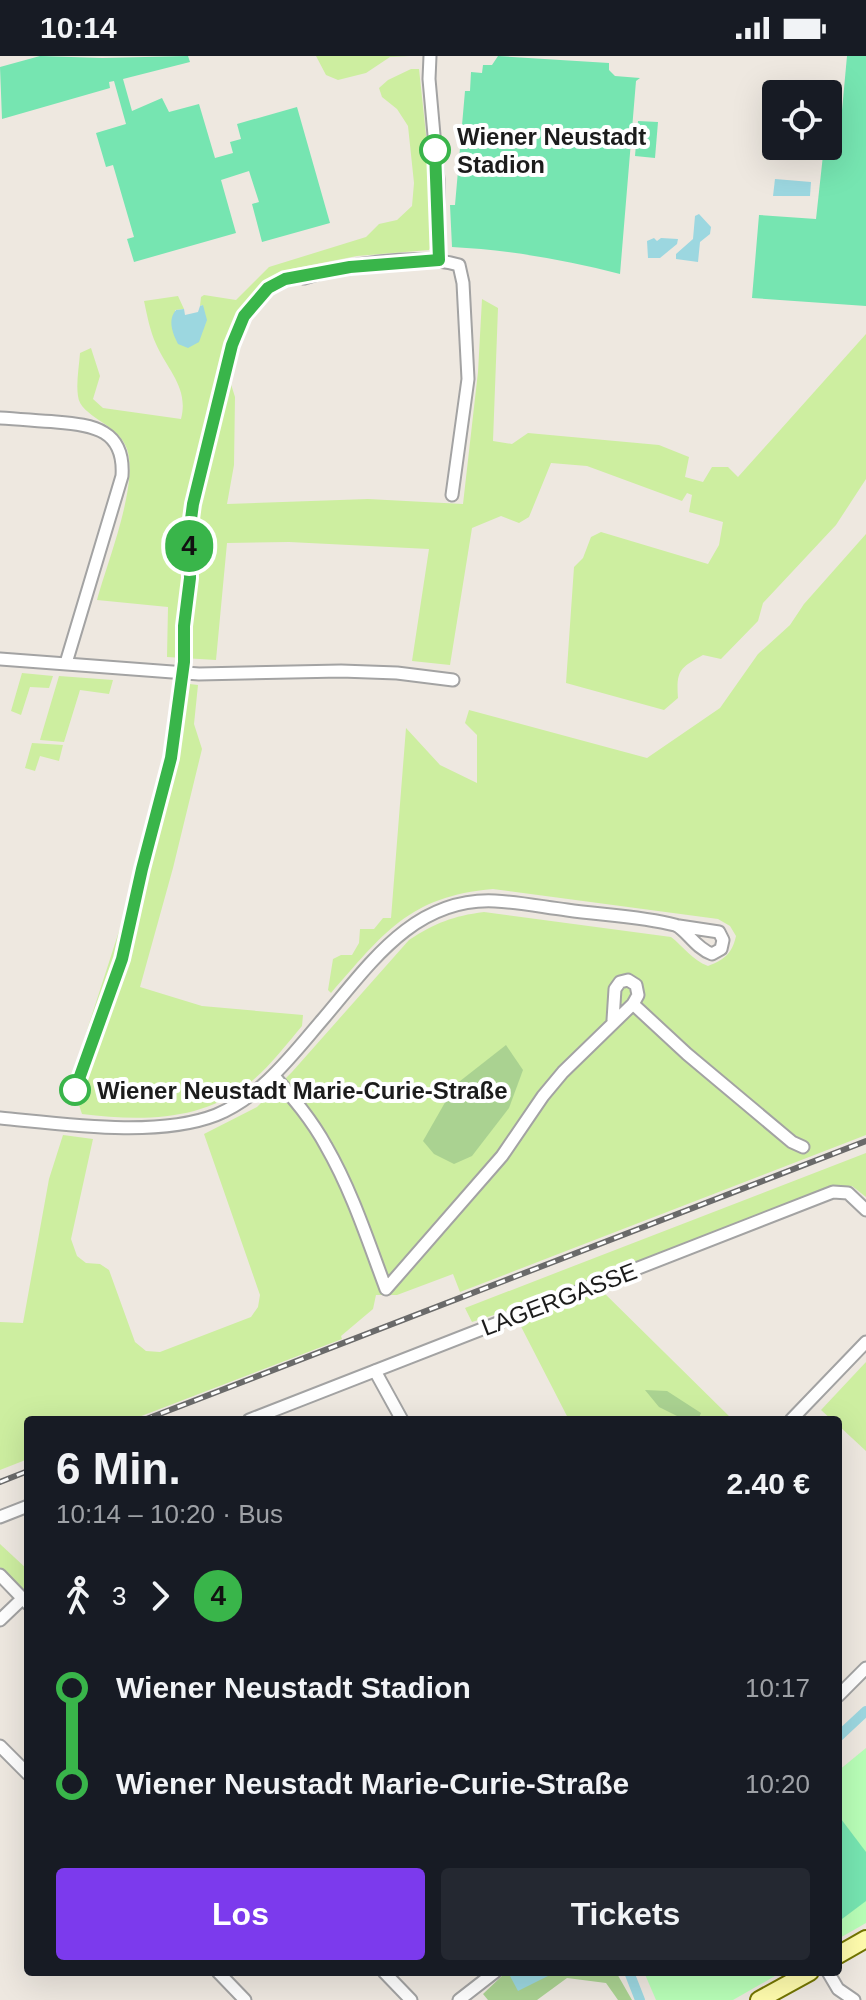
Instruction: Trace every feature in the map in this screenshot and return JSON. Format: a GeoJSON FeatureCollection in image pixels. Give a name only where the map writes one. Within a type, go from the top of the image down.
{"type":"FeatureCollection","features":[{"type":"Feature","properties":{"kind":"main road"},"geometry":{"type":"LineString","coordinates":[[842,1953],[866,1939]]}},
{"type":"Feature","properties":{"kind":"main road"},"geometry":{"type":"LineString","coordinates":[[759,2000],[803,1976]]}},
{"type":"Feature","properties":{"kind":"street"},"geometry":{"type":"LineString","coordinates":[[430,56],[429,79],[438,180],[439,260]]}},
{"type":"Feature","properties":{"kind":"street"},"geometry":{"type":"LineString","coordinates":[[304,278],[362,266],[439,260],[459,265],[463,283],[468,379],[452,495]]}},
{"type":"Feature","properties":{"kind":"street"},"geometry":{"type":"LineString","coordinates":[[0,418],[89,424],[106,433],[117,446],[123,462],[122,476],[66,663]]}},
{"type":"Feature","properties":{"kind":"street"},"geometry":{"type":"LineString","coordinates":[[0,659],[183,673],[239,675],[341,671],[397,673],[453,680]]}},
{"type":"Feature","properties":{"kind":"street"},"geometry":{"type":"LineString","coordinates":[[0,1118],[150,1128],[191,1123],[218,1114],[245,1099],[274,1076],[395,937],[440,910],[466,903],[494,901],[679,926]]}},
{"type":"Feature","properties":{"kind":"street"},"geometry":{"type":"LineString","coordinates":[[274,1076],[302,1109],[326,1145],[346,1185],[386,1289],[502,1156],[543,1096],[613,1020],[633,1004],[638,995],[636,985],[628,980],[620,982],[615,989],[613,1020]]}},
{"type":"Feature","properties":{"kind":"street"},"geometry":{"type":"LineString","coordinates":[[633,1004],[687,1054],[792,1142],[803,1147]]}},
{"type":"Feature","properties":{"kind":"street","name":"LAGERGASSE"},"geometry":{"type":"LineString","coordinates":[[259,1416],[833,1192],[848,1193],[866,1210]]}},
{"type":"Feature","properties":{"kind":"street"},"geometry":{"type":"LineString","coordinates":[[795,1416],[866,1342]]}},
{"type":"Feature","properties":{"kind":"street"},"geometry":{"type":"LineString","coordinates":[[375,1371],[400,1416]]}},
{"type":"Feature","properties":{"kind":"street"},"geometry":{"type":"LineString","coordinates":[[0,1517],[24,1508]]}},
{"type":"Feature","properties":{"kind":"street"},"geometry":{"type":"LineString","coordinates":[[0,1575],[24,1600]]}},
{"type":"Feature","properties":{"kind":"street"},"geometry":{"type":"LineString","coordinates":[[0,1620],[24,1602]]}},
{"type":"Feature","properties":{"kind":"street"},"geometry":{"type":"LineString","coordinates":[[842,1692],[866,1668]]}},
{"type":"Feature","properties":{"kind":"street"},"geometry":{"type":"LineString","coordinates":[[0,1746],[24,1770]]}},
{"type":"Feature","properties":{"kind":"street"},"geometry":{"type":"LineString","coordinates":[[222,1976],[245,2000]]}},
{"type":"Feature","properties":{"kind":"street"},"geometry":{"type":"LineString","coordinates":[[388,1976],[411,2000]]}},
{"type":"Feature","properties":{"kind":"street"},"geometry":{"type":"LineString","coordinates":[[459,2000],[490,1976]]}},
{"type":"Feature","properties":{"kind":"street"},"geometry":{"type":"LineString","coordinates":[[830,1976],[838,1989],[854,2000]]}},
{"type":"Feature","properties":{"kind":"green space"},"geometry":{"type":"Polygon","coordinates":[[[40,56],[188,56],[190,62],[123,79],[132,111],[162,98],[169,112],[199,104],[215,158],[233,153],[230,142],[241,139],[237,124],[297,107],[330,223],[262,242],[252,204],[259,202],[249,171],[221,180],[236,233],[134,262],[127,239],[134,237],[113,165],[106,167],[96,133],[126,124],[114,81],[109,82],[110,88],[2,119],[0,67],[40,56]]]}},
{"type":"Feature","properties":{"kind":"green space"},"geometry":{"type":"Polygon","coordinates":[[[316,56],[410,56],[390,57],[366,73],[338,80],[326,75],[316,56]]]}},
{"type":"Feature","properties":{"kind":"green space"},"geometry":{"type":"Polygon","coordinates":[[[498,56],[609,63],[609,70],[615,76],[640,78],[636,81],[620,274],[537,256],[452,247],[450,205],[455,205],[465,91],[470,91],[471,72],[482,73],[483,65],[492,65],[498,56]]]}},
{"type":"Feature","properties":{"kind":"green space"},"geometry":{"type":"Polygon","coordinates":[[[847,56],[866,56],[866,306],[752,298],[759,215],[816,219],[822,160],[842,160],[847,56]]]}},
{"type":"Feature","properties":{"kind":"green space"},"geometry":{"type":"Polygon","coordinates":[[[411,69],[419,69],[431,181],[432,244],[429,250],[357,256],[291,269],[268,280],[251,296],[234,330],[224,362],[235,397],[234,465],[227,504],[368,499],[463,504],[478,372],[482,299],[498,308],[493,441],[512,444],[528,433],[659,445],[689,457],[685,477],[703,482],[712,467],[728,467],[738,477],[866,334],[866,479],[836,525],[763,603],[758,621],[721,659],[703,655],[684,667],[678,681],[678,698],[664,710],[566,683],[574,567],[583,558],[591,537],[601,532],[708,564],[719,545],[723,522],[689,512],[692,495],[687,493],[682,501],[587,466],[551,463],[529,517],[519,523],[501,516],[472,528],[450,665],[412,661],[429,549],[289,542],[227,543],[216,660],[167,657],[168,607],[97,600],[125,502],[130,464],[122,440],[80,403],[77,386],[80,353],[91,348],[100,376],[93,399],[103,408],[181,419],[180,389],[154,339],[144,301],[178,296],[184,309],[175,310],[178,344],[203,305],[200,306],[204,295],[236,300],[269,267],[366,237],[379,224],[397,220],[412,206],[414,183],[408,126],[397,109],[382,97],[379,88],[411,69]]]}},
{"type":"Feature","properties":{"kind":"green space"},"geometry":{"type":"Polygon","coordinates":[[[638,121],[658,122],[655,158],[635,156],[638,121]]]}},
{"type":"Feature","properties":{"kind":"green space"},"geometry":{"type":"Polygon","coordinates":[[[866,534],[866,1135],[460,1292],[453,1274],[397,1295],[376,1295],[373,1309],[341,1336],[342,1339],[141,1416],[24,1416],[24,1461],[0,1470],[0,1322],[23,1323],[49,1179],[63,1135],[93,1139],[71,1239],[77,1256],[86,1263],[100,1264],[109,1270],[135,1342],[146,1351],[160,1352],[251,1317],[258,1307],[260,1295],[204,1134],[257,1107],[409,940],[445,921],[484,912],[671,937],[708,966],[730,952],[736,936],[730,926],[718,919],[493,889],[464,893],[419,909],[383,936],[331,993],[328,990],[333,959],[352,955],[359,943],[360,929],[374,929],[383,918],[391,918],[406,728],[440,765],[477,783],[477,735],[465,723],[469,710],[647,758],[720,708],[758,654],[790,625],[804,604],[866,534]]]}},
{"type":"Feature","properties":{"kind":"green space"},"geometry":{"type":"Polygon","coordinates":[[[22,673],[53,676],[49,688],[30,687],[21,715],[11,711],[22,673]]]}},
{"type":"Feature","properties":{"kind":"green space"},"geometry":{"type":"Polygon","coordinates":[[[59,676],[113,680],[109,694],[80,690],[64,742],[40,740],[59,676]]]}},
{"type":"Feature","properties":{"kind":"green space"},"geometry":{"type":"Polygon","coordinates":[[[181,683],[198,685],[194,724],[202,749],[140,987],[202,1006],[303,1015],[302,1026],[255,1079],[209,1106],[147,1118],[82,1114],[79,1105],[66,1095],[122,922],[131,915],[171,758],[181,683]]]}},
{"type":"Feature","properties":{"kind":"green space"},"geometry":{"type":"Polygon","coordinates":[[[32,743],[63,745],[59,761],[40,756],[35,771],[25,768],[32,743]]]}},
{"type":"Feature","properties":{"kind":"green space"},"geometry":{"type":"Polygon","coordinates":[[[506,1045],[523,1070],[509,1108],[472,1156],[454,1164],[434,1154],[423,1141],[455,1085],[506,1045]]]}},
{"type":"Feature","properties":{"kind":"green space"},"geometry":{"type":"Polygon","coordinates":[[[866,1153],[866,1197],[852,1186],[596,1285],[729,1416],[567,1416],[512,1309],[472,1322],[465,1308],[866,1153]]]}},
{"type":"Feature","properties":{"kind":"green space"},"geometry":{"type":"Polygon","coordinates":[[[866,1362],[866,1451],[842,1429],[842,1416],[828,1416],[821,1410],[866,1362]]]}},
{"type":"Feature","properties":{"kind":"green space"},"geometry":{"type":"Polygon","coordinates":[[[645,1390],[667,1391],[701,1413],[700,1416],[677,1416],[659,1407],[645,1390]]]}},
{"type":"Feature","properties":{"kind":"green space"},"geometry":{"type":"Polygon","coordinates":[[[0,1544],[24,1566],[24,1593],[0,1567],[0,1544]]]}},
{"type":"Feature","properties":{"kind":"green space"},"geometry":{"type":"Polygon","coordinates":[[[866,1748],[866,1923],[842,1937],[842,1768],[866,1748]]]}},
{"type":"Feature","properties":{"kind":"green space"},"geometry":{"type":"Polygon","coordinates":[[[842,1820],[866,1852],[866,1901],[842,1919],[842,1820]]]}},
{"type":"Feature","properties":{"kind":"green space"},"geometry":{"type":"Polygon","coordinates":[[[502,1976],[618,1976],[632,2000],[618,2000],[606,1983],[567,1978],[537,2000],[488,2000],[483,1994],[502,1976]]]}},
{"type":"Feature","properties":{"kind":"green space"},"geometry":{"type":"Polygon","coordinates":[[[646,1976],[775,1976],[733,2000],[656,2000],[646,1976]]]}},
{"type":"Feature","properties":{"kind":"water"},"geometry":{"type":"Polygon","coordinates":[[[775,179],[811,182],[810,196],[773,196],[775,179]]]}},
{"type":"Feature","properties":{"kind":"water"},"geometry":{"type":"Polygon","coordinates":[[[699,214],[711,227],[710,234],[700,242],[698,262],[676,259],[676,254],[693,239],[695,216],[699,214]]]}},
{"type":"Feature","properties":{"kind":"water"},"geometry":{"type":"Polygon","coordinates":[[[654,238],[657,241],[661,238],[678,239],[677,244],[660,258],[648,258],[647,241],[654,238]]]}},
{"type":"Feature","properties":{"kind":"water"},"geometry":{"type":"Polygon","coordinates":[[[203,305],[207,320],[199,342],[188,348],[178,344],[172,327],[173,314],[176,310],[184,309],[185,315],[198,312],[203,305]]]}},
{"type":"Feature","properties":{"kind":"water"},"geometry":{"type":"Polygon","coordinates":[[[510,1976],[548,1976],[518,1991],[510,1976]]]}},
{"type":"Feature","properties":{"kind":"waterway"},"geometry":{"type":"LineString","coordinates":[[842,1733],[866,1711]]}},
{"type":"Feature","properties":{"kind":"waterway"},"geometry":{"type":"LineString","coordinates":[[631,1976],[640,2000]]}},
{"type":"Feature","properties":{"kind":"railway"},"geometry":{"type":"LineString","coordinates":[[154,1416],[866,1141]]}},
{"type":"Feature","properties":{"kind":"railway"},"geometry":{"type":"LineString","coordinates":[[0,1482],[24,1473]]}},
{"type":"Feature","properties":{"kind":"bus line","name":"4"},"geometry":{"type":"LineString","coordinates":[[75,1090],[122,959],[171,758],[184,662],[193,504],[232,345],[254,301],[268,288],[285,279],[398,261],[439,260],[435,150]]}},
{"type":"Feature","properties":{"kind":"place","name":"Wiener Neustadt Stadion"},"geometry":{"type":"Point","coordinates":[435,150]}},
{"type":"Feature","properties":{"kind":"place","name":"Wiener Neustadt Marie-Curie-Straße"},"geometry":{"type":"Point","coordinates":[75,1090]}}]}
